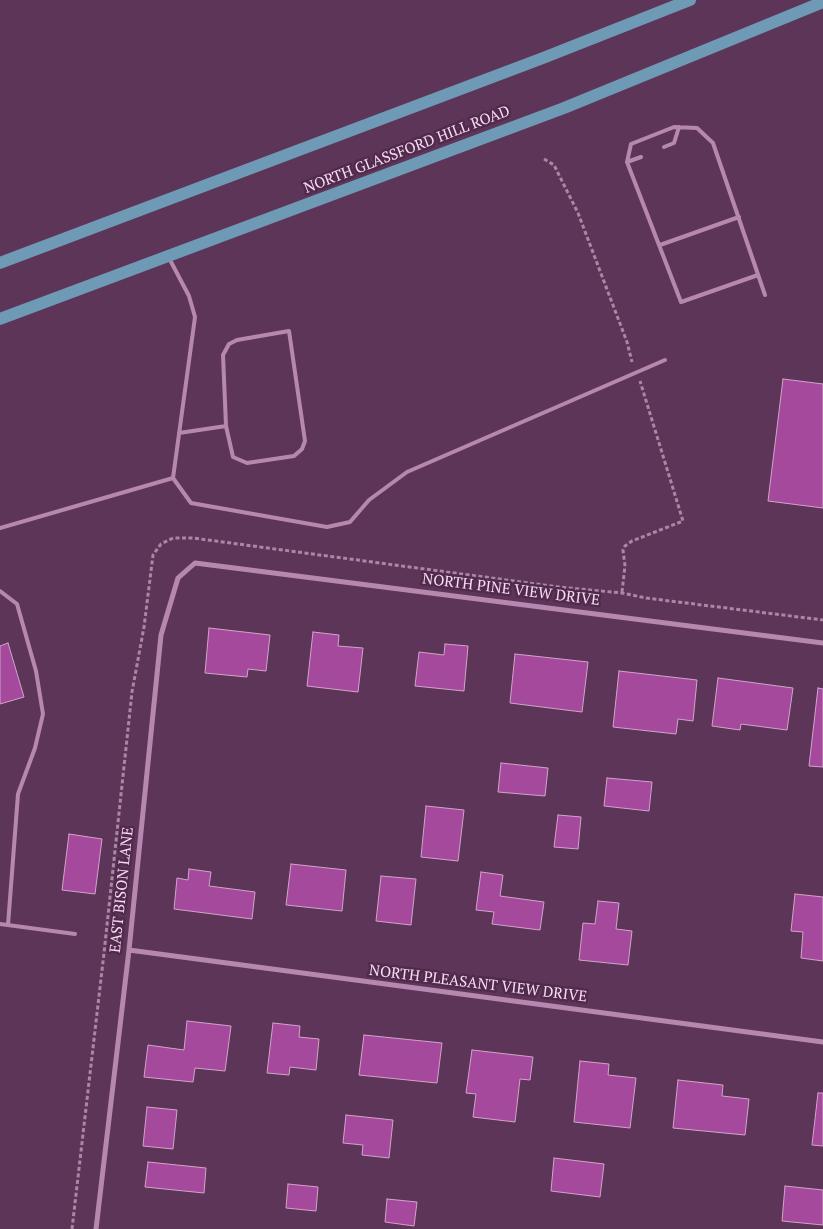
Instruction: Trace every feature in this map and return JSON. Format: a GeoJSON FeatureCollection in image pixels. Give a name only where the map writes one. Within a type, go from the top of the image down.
{"type":"FeatureCollection","features":[{"type":"Feature","properties":{"kind":"main road"},"geometry":{"type":"LineString","coordinates":[[0,263],[534,62],[690,0]]}},
{"type":"Feature","properties":{"kind":"main road","name":"NORTH GLASSFORD HILL ROAD"},"geometry":{"type":"LineString","coordinates":[[0,320],[564,108],[823,2]]}},
{"type":"Feature","properties":{"kind":"street","name":"NORTH PINE VIEW DRIVE"},"geometry":{"type":"LineString","coordinates":[[195,563],[823,643]]}},
{"type":"Feature","properties":{"kind":"street","name":"EAST BISON LANE"},"geometry":{"type":"LineString","coordinates":[[96,1229],[129,950],[160,635],[178,578],[195,563]]}},
{"type":"Feature","properties":{"kind":"street","name":"NORTH PLEASANT VIEW DRIVE"},"geometry":{"type":"LineString","coordinates":[[129,950],[823,1042]]}},
{"type":"Feature","properties":{"kind":"lane"},"geometry":{"type":"LineString","coordinates":[[758,274],[681,302],[628,162],[631,144],[674,126],[697,128],[713,144],[765,294]]}},
{"type":"Feature","properties":{"kind":"lane"},"geometry":{"type":"LineString","coordinates":[[664,147],[674,143],[679,127]]}},
{"type":"Feature","properties":{"kind":"lane"},"geometry":{"type":"LineString","coordinates":[[628,162],[642,156]]}},
{"type":"Feature","properties":{"kind":"lane"},"geometry":{"type":"LineString","coordinates":[[660,245],[739,218]]}},
{"type":"Feature","properties":{"kind":"lane"},"geometry":{"type":"LineString","coordinates":[[169,256],[190,296],[195,317],[173,478],[191,504],[327,527],[350,522],[369,500],[407,472],[665,360]]}},
{"type":"Feature","properties":{"kind":"lane"},"geometry":{"type":"LineString","coordinates":[[289,331],[305,441],[302,449],[294,456],[247,463],[233,458],[226,426],[223,355],[229,344],[237,340],[289,331]]}},
{"type":"Feature","properties":{"kind":"lane"},"geometry":{"type":"LineString","coordinates":[[179,432],[226,426]]}},
{"type":"Feature","properties":{"kind":"lane"},"geometry":{"type":"LineString","coordinates":[[0,528],[173,478]]}},
{"type":"Feature","properties":{"kind":"lane"},"geometry":{"type":"LineString","coordinates":[[0,591],[17,604],[36,671],[44,714],[35,748],[18,794],[8,925]]}},
{"type":"Feature","properties":{"kind":"lane"},"geometry":{"type":"LineString","coordinates":[[0,924],[75,934]]}},
{"type":"Feature","properties":{"kind":"path"},"geometry":{"type":"LineString","coordinates":[[544,158],[554,165],[578,213],[627,342],[630,356]]}},
{"type":"Feature","properties":{"kind":"path"},"geometry":{"type":"LineString","coordinates":[[622,593],[625,566],[623,550],[625,546],[632,541],[683,521],[642,386]]}},
{"type":"Feature","properties":{"kind":"path"},"geometry":{"type":"LineString","coordinates":[[72,1229],[132,692],[144,627],[154,555],[161,544],[173,538],[193,538],[823,620]]}},
{"type":"Feature","properties":{"kind":"building"},"geometry":{"type":"Polygon","coordinates":[[[783,379],[823,384],[823,508],[768,501],[783,379]]]}},
{"type":"Feature","properties":{"kind":"building"},"geometry":{"type":"Polygon","coordinates":[[[209,628],[270,635],[266,671],[248,669],[247,677],[205,673],[209,628]]]}},
{"type":"Feature","properties":{"kind":"building"},"geometry":{"type":"Polygon","coordinates":[[[313,632],[339,635],[338,646],[363,648],[358,692],[307,686],[313,632]]]}},
{"type":"Feature","properties":{"kind":"building"},"geometry":{"type":"Polygon","coordinates":[[[8,643],[24,697],[0,704],[0,646],[8,643]]]}},
{"type":"Feature","properties":{"kind":"building"},"geometry":{"type":"Polygon","coordinates":[[[445,644],[468,646],[464,691],[415,686],[419,652],[444,655],[445,644]]]}},
{"type":"Feature","properties":{"kind":"building"},"geometry":{"type":"Polygon","coordinates":[[[515,654],[588,662],[582,712],[510,703],[515,654]]]}},
{"type":"Feature","properties":{"kind":"building"},"geometry":{"type":"Polygon","coordinates":[[[619,671],[697,680],[693,721],[678,719],[676,734],[613,727],[619,671]]]}},
{"type":"Feature","properties":{"kind":"building"},"geometry":{"type":"Polygon","coordinates":[[[718,678],[793,688],[787,730],[741,724],[740,730],[712,726],[718,678]]]}},
{"type":"Feature","properties":{"kind":"building"},"geometry":{"type":"Polygon","coordinates":[[[818,688],[823,689],[823,767],[809,766],[818,688]]]}},
{"type":"Feature","properties":{"kind":"building"},"geometry":{"type":"Polygon","coordinates":[[[501,763],[548,768],[545,796],[498,792],[501,763]]]}},
{"type":"Feature","properties":{"kind":"building"},"geometry":{"type":"Polygon","coordinates":[[[607,778],[652,782],[649,811],[604,806],[607,778]]]}},
{"type":"Feature","properties":{"kind":"building"},"geometry":{"type":"Polygon","coordinates":[[[426,806],[464,810],[458,861],[421,857],[426,806]]]}},
{"type":"Feature","properties":{"kind":"building"},"geometry":{"type":"Polygon","coordinates":[[[558,815],[581,817],[578,849],[554,847],[558,815]]]}},
{"type":"Feature","properties":{"kind":"building"},"geometry":{"type":"Polygon","coordinates":[[[69,834],[102,839],[95,894],[62,890],[69,834]]]}},
{"type":"Feature","properties":{"kind":"building"},"geometry":{"type":"Polygon","coordinates":[[[291,864],[346,870],[342,911],[286,905],[291,864]]]}},
{"type":"Feature","properties":{"kind":"building"},"geometry":{"type":"Polygon","coordinates":[[[189,869],[211,872],[209,886],[255,892],[252,919],[174,909],[177,878],[188,880],[189,869]]]}},
{"type":"Feature","properties":{"kind":"building"},"geometry":{"type":"Polygon","coordinates":[[[481,872],[503,875],[500,896],[544,902],[540,930],[492,924],[494,912],[476,910],[481,872]]]}},
{"type":"Feature","properties":{"kind":"building"},"geometry":{"type":"Polygon","coordinates":[[[381,876],[416,879],[411,925],[376,921],[381,876]]]}},
{"type":"Feature","properties":{"kind":"building"},"geometry":{"type":"Polygon","coordinates":[[[795,894],[823,897],[823,961],[801,958],[803,932],[791,931],[795,894]]]}},
{"type":"Feature","properties":{"kind":"building"},"geometry":{"type":"Polygon","coordinates":[[[598,901],[619,903],[616,929],[632,931],[628,965],[579,960],[583,923],[595,924],[598,901]]]}},
{"type":"Feature","properties":{"kind":"building"},"geometry":{"type":"Polygon","coordinates":[[[187,1021],[231,1026],[225,1071],[195,1068],[193,1082],[144,1077],[148,1045],[184,1050],[187,1021]]]}},
{"type":"Feature","properties":{"kind":"building"},"geometry":{"type":"Polygon","coordinates":[[[273,1023],[300,1026],[299,1037],[319,1039],[316,1070],[290,1067],[289,1075],[267,1073],[273,1023]]]}},
{"type":"Feature","properties":{"kind":"building"},"geometry":{"type":"Polygon","coordinates":[[[364,1035],[442,1043],[437,1083],[359,1075],[364,1035]]]}},
{"type":"Feature","properties":{"kind":"building"},"geometry":{"type":"Polygon","coordinates":[[[472,1050],[533,1057],[530,1080],[520,1079],[515,1122],[473,1117],[476,1094],[466,1093],[472,1050]]]}},
{"type":"Feature","properties":{"kind":"building"},"geometry":{"type":"Polygon","coordinates":[[[580,1061],[609,1064],[608,1075],[636,1078],[630,1128],[574,1122],[580,1061]]]}},
{"type":"Feature","properties":{"kind":"building"},"geometry":{"type":"Polygon","coordinates":[[[678,1080],[723,1085],[722,1096],[749,1099],[745,1135],[673,1128],[678,1080]]]}},
{"type":"Feature","properties":{"kind":"building"},"geometry":{"type":"Polygon","coordinates":[[[818,1093],[823,1093],[823,1146],[812,1145],[818,1093]]]}},
{"type":"Feature","properties":{"kind":"building"},"geometry":{"type":"Polygon","coordinates":[[[147,1107],[177,1110],[173,1149],[143,1146],[147,1107]]]}},
{"type":"Feature","properties":{"kind":"building"},"geometry":{"type":"Polygon","coordinates":[[[346,1115],[393,1120],[389,1158],[362,1155],[363,1145],[343,1143],[346,1115]]]}},
{"type":"Feature","properties":{"kind":"building"},"geometry":{"type":"Polygon","coordinates":[[[554,1158],[604,1164],[600,1197],[551,1191],[554,1158]]]}},
{"type":"Feature","properties":{"kind":"building"},"geometry":{"type":"Polygon","coordinates":[[[148,1162],[206,1168],[204,1193],[145,1187],[148,1162]]]}},
{"type":"Feature","properties":{"kind":"building"},"geometry":{"type":"Polygon","coordinates":[[[288,1184],[318,1187],[316,1211],[286,1208],[288,1184]]]}},
{"type":"Feature","properties":{"kind":"building"},"geometry":{"type":"Polygon","coordinates":[[[785,1186],[823,1190],[823,1225],[782,1221],[785,1186]]]}},
{"type":"Feature","properties":{"kind":"building"},"geometry":{"type":"Polygon","coordinates":[[[387,1199],[417,1202],[414,1226],[385,1222],[387,1199]]]}}]}
